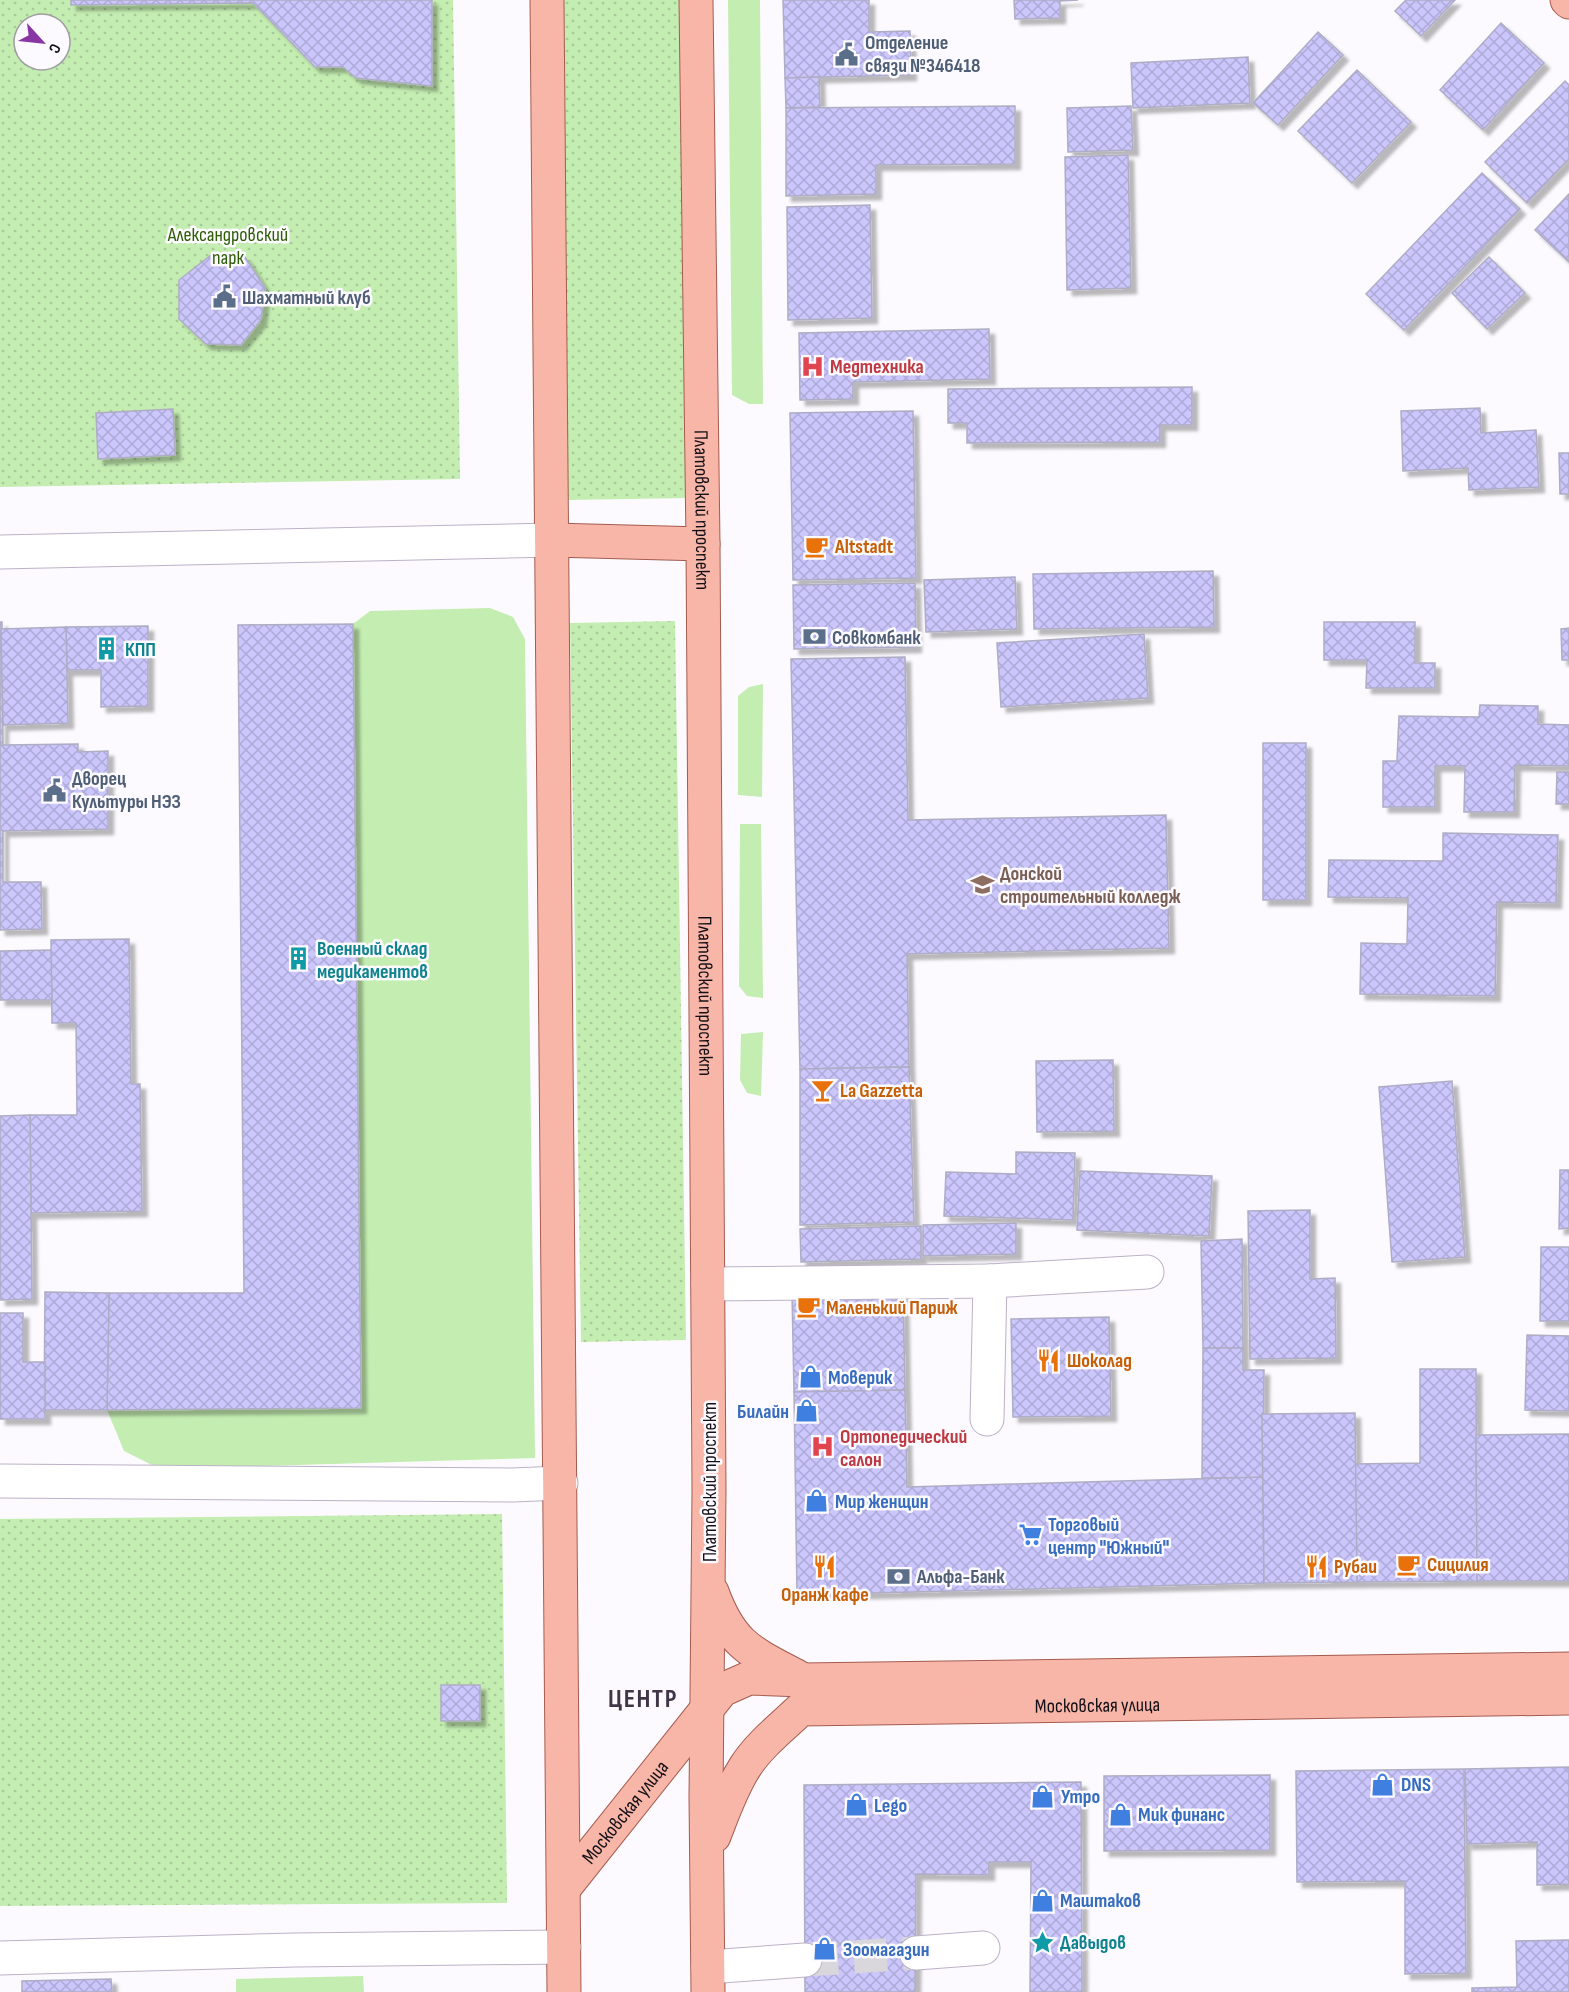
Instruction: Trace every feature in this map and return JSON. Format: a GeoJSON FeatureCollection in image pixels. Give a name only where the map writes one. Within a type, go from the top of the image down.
{"type":"FeatureCollection","features":[{"type":"Feature","properties":{"kind":"main road"},"geometry":{"type":"LineString","coordinates":[[547,0],[565,1887],[564,1992]]}},
{"type":"Feature","properties":{"kind":"main road","name":"Платовский проспект"},"geometry":{"type":"LineString","coordinates":[[696,0],[703,544],[710,1585],[707,1709],[708,1980]]}},
{"type":"Feature","properties":{"kind":"main road"},"geometry":{"type":"LineString","coordinates":[[552,540],[703,544]]}},
{"type":"Feature","properties":{"kind":"main road"},"geometry":{"type":"LineString","coordinates":[[710,1585],[720,1616],[735,1638],[768,1661],[802,1680]]}},
{"type":"Feature","properties":{"kind":"main road","name":"Московская улица"},"geometry":{"type":"LineString","coordinates":[[565,1887],[722,1690],[749,1678],[802,1680],[1569,1669]]}},
{"type":"Feature","properties":{"kind":"main road","name":"Московская улица"},"geometry":{"type":"LineString","coordinates":[[707,1852],[730,1792],[746,1765],[765,1743],[801,1709],[1569,1698]]}},
{"type":"Feature","properties":{"kind":"street"},"geometry":{"type":"LineString","coordinates":[[0,552],[552,540]]}},
{"type":"Feature","properties":{"kind":"street"},"geometry":{"type":"LineString","coordinates":[[708,1284],[990,1281],[1147,1272]]}},
{"type":"Feature","properties":{"kind":"street"},"geometry":{"type":"LineString","coordinates":[[987,1419],[990,1281]]}},
{"type":"Feature","properties":{"kind":"street"},"geometry":{"type":"LineString","coordinates":[[0,1481],[512,1485],[561,1483]]}},
{"type":"Feature","properties":{"kind":"street"},"geometry":{"type":"LineString","coordinates":[[0,1958],[295,1950],[564,1947]]}},
{"type":"Feature","properties":{"kind":"street"},"geometry":{"type":"LineString","coordinates":[[916,1953],[982,1948]]}},
{"type":"Feature","properties":{"kind":"street"},"geometry":{"type":"LineString","coordinates":[[708,1980],[805,1960]]}},
{"type":"Feature","properties":{"kind":"green space","name":"Александровский парк"},"geometry":{"type":"Polygon","coordinates":[[[0,0],[453,0],[460,479],[0,487],[0,0]]]}},
{"type":"Feature","properties":{"kind":"green space"},"geometry":{"type":"Polygon","coordinates":[[[560,0],[681,0],[688,498],[567,500],[560,0]]]}},
{"type":"Feature","properties":{"kind":"green space"},"geometry":{"type":"Polygon","coordinates":[[[728,0],[760,0],[763,404],[749,404],[732,395],[728,0]]]}},
{"type":"Feature","properties":{"kind":"green space"},"geometry":{"type":"Polygon","coordinates":[[[490,608],[513,617],[525,639],[535,1458],[160,1469],[124,1451],[107,1410],[361,1407],[353,624],[370,611],[490,608]]]}},
{"type":"Feature","properties":{"kind":"green space"},"geometry":{"type":"Polygon","coordinates":[[[675,621],[686,1340],[581,1342],[570,623],[675,621]]]}},
{"type":"Feature","properties":{"kind":"green space"},"geometry":{"type":"Polygon","coordinates":[[[763,684],[762,797],[738,795],[738,696],[749,687],[763,684]]]}},
{"type":"Feature","properties":{"kind":"green space"},"geometry":{"type":"Polygon","coordinates":[[[740,824],[761,824],[763,998],[747,996],[739,986],[740,824]]]}},
{"type":"Feature","properties":{"kind":"green space"},"geometry":{"type":"Polygon","coordinates":[[[763,1032],[761,1096],[747,1093],[740,1080],[741,1034],[763,1032]]]}},
{"type":"Feature","properties":{"kind":"green space"},"geometry":{"type":"Polygon","coordinates":[[[502,1514],[507,1903],[0,1906],[0,1519],[502,1514]]]}},
{"type":"Feature","properties":{"kind":"green space"},"geometry":{"type":"Polygon","coordinates":[[[363,1976],[364,1992],[236,1992],[236,1979],[363,1976]]]}},
{"type":"Feature","properties":{"kind":"building"},"geometry":{"type":"Polygon","coordinates":[[[71,0],[432,0],[432,86],[356,78],[343,67],[315,67],[253,3],[71,5],[71,0]]]}},
{"type":"Feature","properties":{"kind":"building","name":"Отделение связи №346418"},"geometry":{"type":"Polygon","coordinates":[[[783,0],[869,0],[869,32],[910,31],[911,75],[785,78],[783,0]]]}},
{"type":"Feature","properties":{"kind":"building"},"geometry":{"type":"Polygon","coordinates":[[[1014,0],[1078,0],[1060,1],[1060,18],[1015,19],[1014,0]]]}},
{"type":"Feature","properties":{"kind":"building"},"geometry":{"type":"Polygon","coordinates":[[[1406,0],[1455,0],[1421,36],[1395,11],[1406,0]]]}},
{"type":"Feature","properties":{"kind":"building"},"geometry":{"type":"Polygon","coordinates":[[[1501,23],[1544,63],[1483,130],[1440,90],[1501,23]]]}},
{"type":"Feature","properties":{"kind":"building"},"geometry":{"type":"Polygon","coordinates":[[[1318,32],[1343,55],[1278,125],[1253,103],[1318,32]]]}},
{"type":"Feature","properties":{"kind":"building"},"geometry":{"type":"Polygon","coordinates":[[[1248,57],[1250,103],[1133,108],[1131,63],[1248,57]]]}},
{"type":"Feature","properties":{"kind":"building"},"geometry":{"type":"Polygon","coordinates":[[[1357,70],[1411,122],[1352,183],[1298,131],[1357,70]]]}},
{"type":"Feature","properties":{"kind":"building"},"geometry":{"type":"Polygon","coordinates":[[[819,77],[820,107],[786,108],[785,78],[819,77]]]}},
{"type":"Feature","properties":{"kind":"building"},"geometry":{"type":"Polygon","coordinates":[[[1565,81],[1569,85],[1569,159],[1527,203],[1485,162],[1565,81]]]}},
{"type":"Feature","properties":{"kind":"building"},"geometry":{"type":"Polygon","coordinates":[[[1015,106],[1015,164],[876,165],[876,194],[786,196],[786,108],[1015,106]]]}},
{"type":"Feature","properties":{"kind":"building"},"geometry":{"type":"Polygon","coordinates":[[[1131,106],[1133,150],[1068,152],[1067,108],[1131,106]]]}},
{"type":"Feature","properties":{"kind":"building"},"geometry":{"type":"Polygon","coordinates":[[[1128,155],[1131,288],[1067,290],[1065,157],[1128,155]]]}},
{"type":"Feature","properties":{"kind":"building"},"geometry":{"type":"Polygon","coordinates":[[[1482,173],[1520,209],[1404,330],[1366,294],[1482,173]]]}},
{"type":"Feature","properties":{"kind":"building"},"geometry":{"type":"Polygon","coordinates":[[[1569,194],[1569,262],[1535,230],[1569,194]]]}},
{"type":"Feature","properties":{"kind":"building"},"geometry":{"type":"Polygon","coordinates":[[[870,205],[872,318],[788,320],[787,207],[870,205]]]}},
{"type":"Feature","properties":{"kind":"building"},"geometry":{"type":"Polygon","coordinates":[[[211,255],[245,257],[265,288],[261,320],[241,345],[206,344],[179,319],[179,280],[211,255]]]}},
{"type":"Feature","properties":{"kind":"building"},"geometry":{"type":"Polygon","coordinates":[[[1489,257],[1525,293],[1487,329],[1452,293],[1489,257]]]}},
{"type":"Feature","properties":{"kind":"building"},"geometry":{"type":"Polygon","coordinates":[[[989,329],[990,379],[853,382],[853,399],[800,400],[799,333],[989,329]]]}},
{"type":"Feature","properties":{"kind":"building"},"geometry":{"type":"Polygon","coordinates":[[[1192,387],[1192,425],[1160,425],[1160,442],[967,443],[967,423],[948,423],[948,389],[1192,387]]]}},
{"type":"Feature","properties":{"kind":"building"},"geometry":{"type":"Polygon","coordinates":[[[1480,408],[1481,433],[1536,430],[1539,487],[1469,490],[1468,468],[1403,471],[1401,411],[1480,408]]]}},
{"type":"Feature","properties":{"kind":"building"},"geometry":{"type":"Polygon","coordinates":[[[173,409],[175,455],[98,459],[96,413],[173,409]]]}},
{"type":"Feature","properties":{"kind":"building"},"geometry":{"type":"Polygon","coordinates":[[[913,411],[916,578],[793,580],[790,413],[913,411]]]}},
{"type":"Feature","properties":{"kind":"building"},"geometry":{"type":"Polygon","coordinates":[[[1559,453],[1569,453],[1569,494],[1560,494],[1559,453]]]}},
{"type":"Feature","properties":{"kind":"building"},"geometry":{"type":"Polygon","coordinates":[[[1213,571],[1214,627],[1034,629],[1033,574],[1213,571]]]}},
{"type":"Feature","properties":{"kind":"building"},"geometry":{"type":"Polygon","coordinates":[[[1015,577],[1017,629],[926,632],[924,580],[1015,577]]]}},
{"type":"Feature","properties":{"kind":"building"},"geometry":{"type":"Polygon","coordinates":[[[915,583],[916,647],[794,649],[793,585],[915,583]]]}},
{"type":"Feature","properties":{"kind":"building","name":"Дворец Культуры НЭЗ"},"geometry":{"type":"Polygon","coordinates":[[[0,622],[2,622],[3,745],[78,744],[78,752],[108,751],[108,829],[3,831],[3,882],[41,882],[42,929],[0,930],[0,622]]]}},
{"type":"Feature","properties":{"kind":"building"},"geometry":{"type":"Polygon","coordinates":[[[1324,622],[1415,622],[1415,663],[1435,663],[1435,688],[1366,688],[1367,660],[1324,660],[1324,622]]]}},
{"type":"Feature","properties":{"kind":"building","name":"Военный склад медикаментов"},"geometry":{"type":"Polygon","coordinates":[[[353,624],[361,1408],[107,1410],[109,1293],[244,1293],[238,625],[353,624]]]}},
{"type":"Feature","properties":{"kind":"building","name":"КПП"},"geometry":{"type":"Polygon","coordinates":[[[148,626],[148,706],[101,707],[101,670],[67,670],[66,627],[148,626]]]}},
{"type":"Feature","properties":{"kind":"building"},"geometry":{"type":"Polygon","coordinates":[[[66,627],[68,723],[3,725],[1,629],[66,627]]]}},
{"type":"Feature","properties":{"kind":"building"},"geometry":{"type":"Polygon","coordinates":[[[1569,628],[1569,660],[1562,660],[1561,629],[1569,628]]]}},
{"type":"Feature","properties":{"kind":"building"},"geometry":{"type":"Polygon","coordinates":[[[1144,634],[1148,698],[1001,707],[997,643],[1144,634]]]}},
{"type":"Feature","properties":{"kind":"building","name":"Донской строительный колледж"},"geometry":{"type":"Polygon","coordinates":[[[905,657],[908,820],[1166,815],[1169,948],[907,954],[909,1067],[800,1069],[791,659],[905,657]]]}},
{"type":"Feature","properties":{"kind":"building"},"geometry":{"type":"Polygon","coordinates":[[[1480,705],[1538,706],[1538,724],[1569,725],[1569,766],[1515,765],[1514,812],[1464,812],[1465,766],[1435,766],[1435,807],[1383,807],[1383,761],[1397,761],[1399,716],[1479,717],[1480,705]]]}},
{"type":"Feature","properties":{"kind":"building"},"geometry":{"type":"Polygon","coordinates":[[[1263,743],[1306,743],[1306,900],[1263,900],[1263,743]]]}},
{"type":"Feature","properties":{"kind":"building"},"geometry":{"type":"Polygon","coordinates":[[[1557,772],[1569,772],[1569,804],[1556,804],[1557,772]]]}},
{"type":"Feature","properties":{"kind":"building"},"geometry":{"type":"Polygon","coordinates":[[[1443,833],[1558,835],[1556,903],[1497,902],[1495,996],[1360,994],[1361,943],[1407,944],[1408,898],[1328,897],[1329,860],[1443,861],[1443,833]]]}},
{"type":"Feature","properties":{"kind":"building"},"geometry":{"type":"Polygon","coordinates":[[[129,939],[131,1084],[140,1084],[142,1211],[31,1213],[30,1115],[77,1115],[76,1023],[52,1023],[51,940],[129,939]]]}},
{"type":"Feature","properties":{"kind":"building"},"geometry":{"type":"Polygon","coordinates":[[[51,950],[52,1000],[0,1000],[0,951],[51,950]]]}},
{"type":"Feature","properties":{"kind":"building"},"geometry":{"type":"Polygon","coordinates":[[[1113,1060],[1114,1131],[1037,1132],[1036,1061],[1113,1060]]]}},
{"type":"Feature","properties":{"kind":"building"},"geometry":{"type":"Polygon","coordinates":[[[909,1067],[914,1222],[800,1225],[800,1069],[909,1067]]]}},
{"type":"Feature","properties":{"kind":"building"},"geometry":{"type":"Polygon","coordinates":[[[1452,1081],[1465,1257],[1392,1262],[1379,1087],[1452,1081]]]}},
{"type":"Feature","properties":{"kind":"building"},"geometry":{"type":"Polygon","coordinates":[[[30,1115],[32,1299],[0,1300],[0,1116],[30,1115]]]}},
{"type":"Feature","properties":{"kind":"building"},"geometry":{"type":"Polygon","coordinates":[[[1016,1152],[1075,1153],[1073,1220],[944,1216],[946,1172],[1016,1174],[1016,1152]]]}},
{"type":"Feature","properties":{"kind":"building"},"geometry":{"type":"Polygon","coordinates":[[[1560,1170],[1569,1170],[1569,1228],[1559,1229],[1560,1170]]]}},
{"type":"Feature","properties":{"kind":"building"},"geometry":{"type":"Polygon","coordinates":[[[1080,1171],[1212,1176],[1209,1236],[1077,1230],[1080,1171]]]}},
{"type":"Feature","properties":{"kind":"building"},"geometry":{"type":"Polygon","coordinates":[[[1310,1210],[1310,1279],[1335,1278],[1336,1358],[1250,1359],[1248,1211],[1310,1210]]]}},
{"type":"Feature","properties":{"kind":"building"},"geometry":{"type":"Polygon","coordinates":[[[1016,1223],[1016,1254],[923,1256],[923,1225],[1016,1223]]]}},
{"type":"Feature","properties":{"kind":"building"},"geometry":{"type":"Polygon","coordinates":[[[921,1226],[921,1259],[801,1262],[800,1229],[921,1226]]]}},
{"type":"Feature","properties":{"kind":"building"},"geometry":{"type":"Polygon","coordinates":[[[1242,1239],[1243,1348],[1203,1348],[1201,1241],[1242,1239]]]}},
{"type":"Feature","properties":{"kind":"building"},"geometry":{"type":"Polygon","coordinates":[[[1541,1247],[1569,1247],[1569,1321],[1540,1321],[1541,1247]]]}},
{"type":"Feature","properties":{"kind":"building"},"geometry":{"type":"Polygon","coordinates":[[[903,1291],[905,1390],[794,1392],[792,1293],[903,1291]]]}},
{"type":"Feature","properties":{"kind":"building"},"geometry":{"type":"Polygon","coordinates":[[[45,1292],[109,1293],[107,1410],[44,1410],[45,1292]]]}},
{"type":"Feature","properties":{"kind":"building"},"geometry":{"type":"Polygon","coordinates":[[[0,1313],[23,1313],[23,1362],[45,1362],[45,1419],[0,1419],[0,1313]]]}},
{"type":"Feature","properties":{"kind":"building"},"geometry":{"type":"Polygon","coordinates":[[[1109,1317],[1111,1416],[1013,1417],[1011,1319],[1109,1317]]]}},
{"type":"Feature","properties":{"kind":"building"},"geometry":{"type":"Polygon","coordinates":[[[1527,1335],[1569,1336],[1569,1411],[1525,1410],[1527,1335]]]}},
{"type":"Feature","properties":{"kind":"building"},"geometry":{"type":"Polygon","coordinates":[[[1203,1348],[1243,1348],[1243,1370],[1264,1370],[1263,1478],[1202,1478],[1203,1348]]]}},
{"type":"Feature","properties":{"kind":"building"},"geometry":{"type":"Polygon","coordinates":[[[1420,1369],[1476,1369],[1477,1581],[1357,1582],[1355,1464],[1420,1463],[1420,1369]]]}},
{"type":"Feature","properties":{"kind":"building","name":"Торговый центр \"Южный\""},"geometry":{"type":"Polygon","coordinates":[[[905,1390],[907,1487],[1263,1477],[1264,1583],[797,1595],[794,1392],[905,1390]]]}},
{"type":"Feature","properties":{"kind":"building"},"geometry":{"type":"Polygon","coordinates":[[[1355,1413],[1357,1582],[1264,1583],[1262,1414],[1355,1413]]]}},
{"type":"Feature","properties":{"kind":"building"},"geometry":{"type":"Polygon","coordinates":[[[1569,1434],[1569,1581],[1477,1581],[1476,1435],[1569,1434]]]}},
{"type":"Feature","properties":{"kind":"building"},"geometry":{"type":"Polygon","coordinates":[[[441,1685],[480,1685],[480,1721],[441,1721],[441,1685]]]}},
{"type":"Feature","properties":{"kind":"building"},"geometry":{"type":"Polygon","coordinates":[[[1569,1767],[1569,1884],[1537,1885],[1537,1842],[1467,1844],[1465,1769],[1569,1767]]]}},
{"type":"Feature","properties":{"kind":"building"},"geometry":{"type":"Polygon","coordinates":[[[1464,1769],[1466,1973],[1405,1974],[1405,1881],[1297,1882],[1296,1771],[1464,1769]]]}},
{"type":"Feature","properties":{"kind":"building"},"geometry":{"type":"Polygon","coordinates":[[[1270,1775],[1270,1850],[1104,1851],[1104,1776],[1270,1775]]]}},
{"type":"Feature","properties":{"kind":"building"},"geometry":{"type":"Polygon","coordinates":[[[1081,1782],[1082,1992],[1030,1992],[1031,1862],[989,1862],[989,1875],[916,1874],[915,1992],[805,1992],[804,1785],[1081,1782]]]}},
{"type":"Feature","properties":{"kind":"building"},"geometry":{"type":"Polygon","coordinates":[[[1569,1940],[1569,1992],[1472,1992],[1472,1988],[1517,1987],[1516,1941],[1569,1940]]]}},
{"type":"Feature","properties":{"kind":"building"},"geometry":{"type":"Polygon","coordinates":[[[111,1979],[112,1992],[22,1992],[22,1981],[111,1979]]]}},
{"type":"Feature","properties":{"kind":"tunnel"},"geometry":{"type":"LineString","coordinates":[[805,1960],[916,1953]]}},
{"type":"Feature","properties":{"kind":"place","name":"Отделение связи №346418"},"geometry":{"type":"Point","coordinates":[847,54]}},
{"type":"Feature","properties":{"kind":"place","name":"Шахматный клуб"},"geometry":{"type":"Point","coordinates":[224,297]}},
{"type":"Feature","properties":{"kind":"place","name":"Медтехника"},"geometry":{"type":"Point","coordinates":[812,366]}},
{"type":"Feature","properties":{"kind":"place","name":"Altstadt"},"geometry":{"type":"Point","coordinates":[817,546]}},
{"type":"Feature","properties":{"kind":"place","name":"Совкомбанк"},"geometry":{"type":"Point","coordinates":[814,637]}},
{"type":"Feature","properties":{"kind":"place","name":"КПП"},"geometry":{"type":"Point","coordinates":[107,649]}},
{"type":"Feature","properties":{"kind":"place","name":"Дворец Культуры НЭЗ"},"geometry":{"type":"Point","coordinates":[54,790]}},
{"type":"Feature","properties":{"kind":"place","name":"Донской строительный колледж"},"geometry":{"type":"Point","coordinates":[982,884]}},
{"type":"Feature","properties":{"kind":"place","name":"Военный склад медикаментов"},"geometry":{"type":"Point","coordinates":[299,959]}},
{"type":"Feature","properties":{"kind":"place","name":"La Gazzetta"},"geometry":{"type":"Point","coordinates":[822,1090]}},
{"type":"Feature","properties":{"kind":"place","name":"Маленький Париж"},"geometry":{"type":"Point","coordinates":[808,1307]}},
{"type":"Feature","properties":{"kind":"place","name":"Шоколад"},"geometry":{"type":"Point","coordinates":[1049,1360]}},
{"type":"Feature","properties":{"kind":"place","name":"Моверик"},"geometry":{"type":"Point","coordinates":[810,1377]}},
{"type":"Feature","properties":{"kind":"place","name":"Билайн"},"geometry":{"type":"Point","coordinates":[807,1411]}},
{"type":"Feature","properties":{"kind":"place","name":"Ортопедический салон"},"geometry":{"type":"Point","coordinates":[822,1447]}},
{"type":"Feature","properties":{"kind":"place","name":"Мир женщин"},"geometry":{"type":"Point","coordinates":[817,1501]}},
{"type":"Feature","properties":{"kind":"place","name":"Торговый центр \"Южный\""},"geometry":{"type":"Point","coordinates":[1030,1535]}},
{"type":"Feature","properties":{"kind":"place","name":"Сицилия"},"geometry":{"type":"Point","coordinates":[1409,1564]}},
{"type":"Feature","properties":{"kind":"place","name":"Рубаи"},"geometry":{"type":"Point","coordinates":[1316,1566]}},
{"type":"Feature","properties":{"kind":"place","name":"Оранж кафе"},"geometry":{"type":"Point","coordinates":[825,1567]}},
{"type":"Feature","properties":{"kind":"place","name":"Альфа-Банк"},"geometry":{"type":"Point","coordinates":[899,1576]}},
{"type":"Feature","properties":{"kind":"place","name":"DNS"},"geometry":{"type":"Point","coordinates":[1383,1784]}},
{"type":"Feature","properties":{"kind":"place","name":"Утро"},"geometry":{"type":"Point","coordinates":[1043,1796]}},
{"type":"Feature","properties":{"kind":"place","name":"Lego"},"geometry":{"type":"Point","coordinates":[856,1805]}},
{"type":"Feature","properties":{"kind":"place","name":"Мик финанс"},"geometry":{"type":"Point","coordinates":[1120,1814]}},
{"type":"Feature","properties":{"kind":"place","name":"Маштаков"},"geometry":{"type":"Point","coordinates":[1042,1900]}},
{"type":"Feature","properties":{"kind":"place","name":"Давыдов"},"geometry":{"type":"Point","coordinates":[1042,1942]}},
{"type":"Feature","properties":{"kind":"place","name":"Зоомагазин"},"geometry":{"type":"Point","coordinates":[825,1949]}},
{"type":"Feature","properties":{"kind":"district","name":"ЦЕНТР"},"geometry":{"type":"Point","coordinates":[643,1698]}}]}
